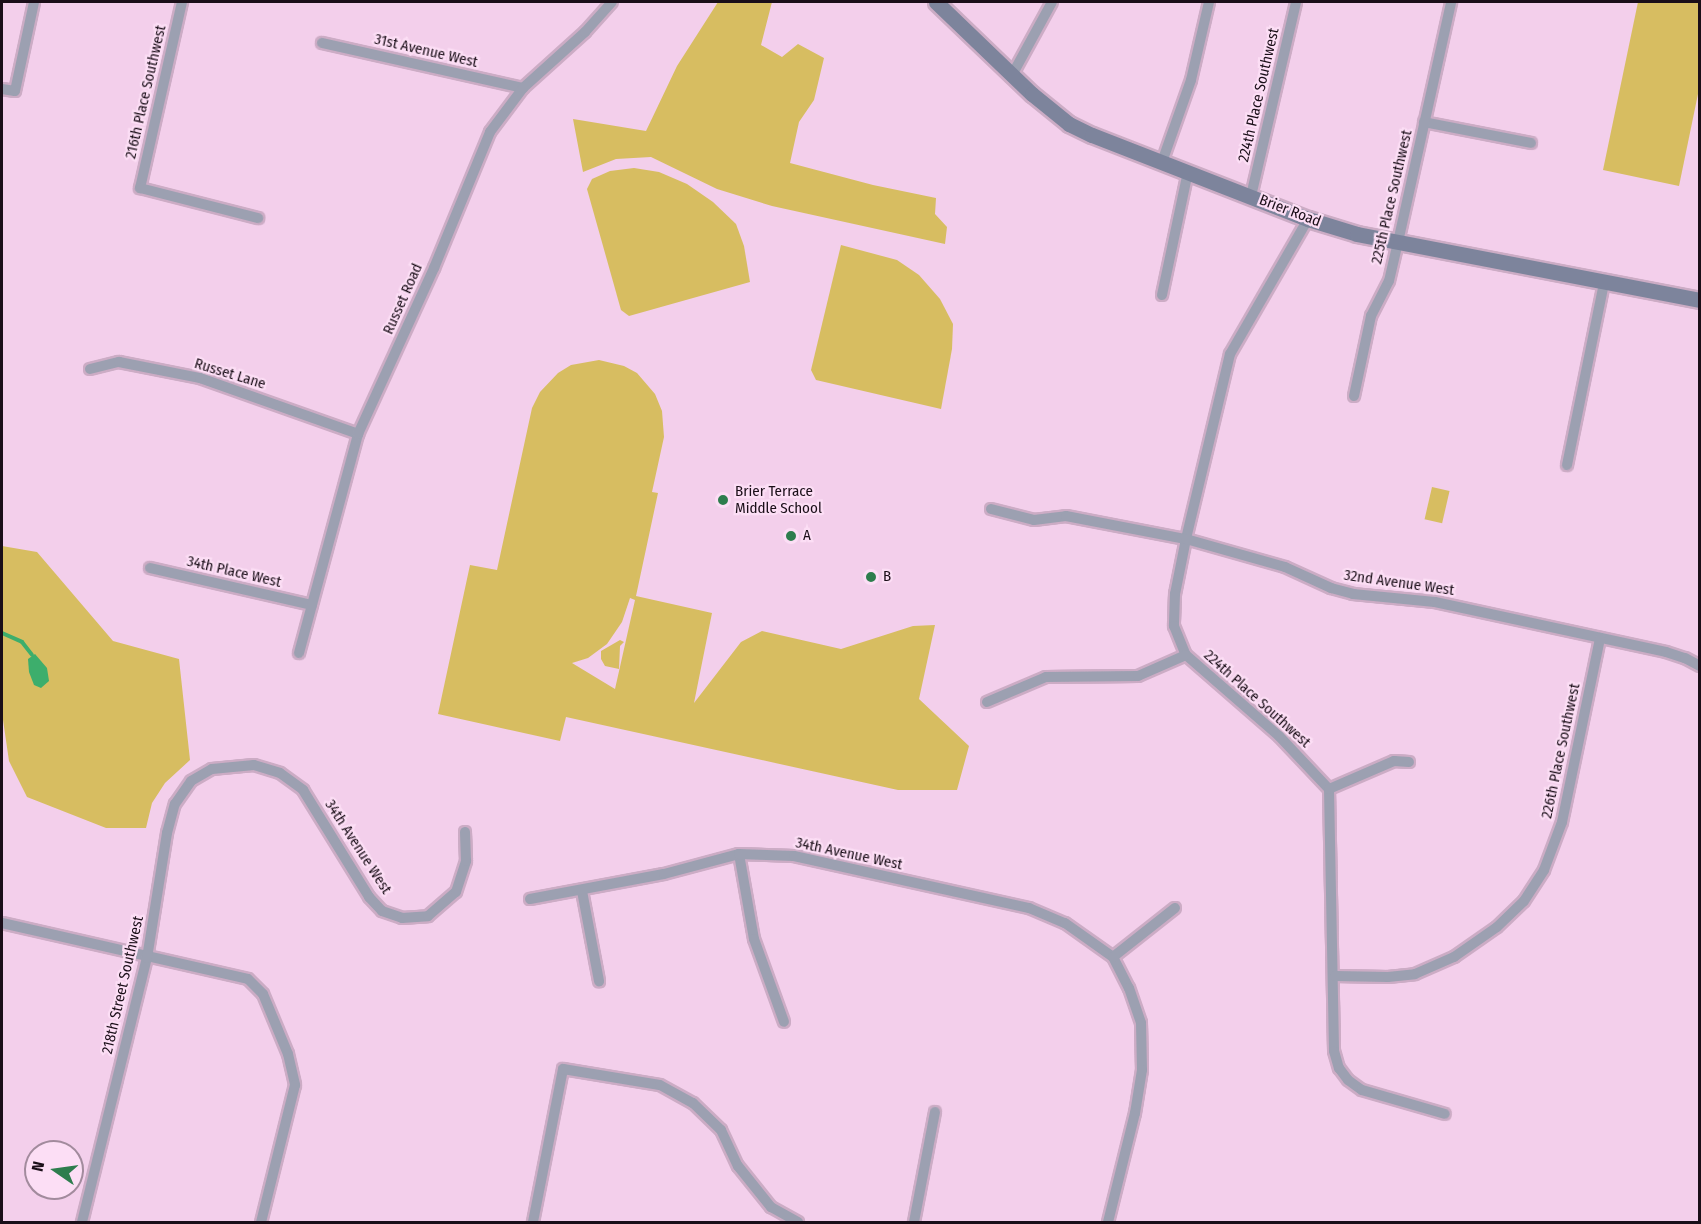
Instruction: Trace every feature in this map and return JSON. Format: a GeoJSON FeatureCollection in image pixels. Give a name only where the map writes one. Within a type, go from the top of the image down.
{"type":"FeatureCollection","features":[{"type":"Feature","properties":{"kind":"main road","name":"Brier Road"},"geometry":{"type":"LineString","coordinates":[[936,2],[1011,77],[1069,124],[1308,219],[1357,234],[1398,243],[1700,300]]}},
{"type":"Feature","properties":{"kind":"street"},"geometry":{"type":"LineString","coordinates":[[2,89],[15,91],[34,2]]}},
{"type":"Feature","properties":{"kind":"street","name":"216th Place Southwest"},"geometry":{"type":"LineString","coordinates":[[182,2],[140,188],[258,218]]}},
{"type":"Feature","properties":{"kind":"street","name":"Russet Road"},"geometry":{"type":"LineString","coordinates":[[299,653],[358,434],[431,273],[490,132],[523,88],[585,32],[612,2]]}},
{"type":"Feature","properties":{"kind":"street"},"geometry":{"type":"LineString","coordinates":[[1011,77],[1052,2]]}},
{"type":"Feature","properties":{"kind":"street"},"geometry":{"type":"LineString","coordinates":[[1162,162],[1191,80],[1209,2]]}},
{"type":"Feature","properties":{"kind":"street","name":"224th Place Southwest"},"geometry":{"type":"LineString","coordinates":[[1251,196],[1296,2]]}},
{"type":"Feature","properties":{"kind":"street","name":"225th Place Southwest"},"geometry":{"type":"LineString","coordinates":[[1353,396],[1371,316],[1389,281],[1451,2]]}},
{"type":"Feature","properties":{"kind":"street","name":"31st Avenue West"},"geometry":{"type":"LineString","coordinates":[[322,43],[523,88]]}},
{"type":"Feature","properties":{"kind":"street"},"geometry":{"type":"LineString","coordinates":[[1425,122],[1531,143]]}},
{"type":"Feature","properties":{"kind":"street"},"geometry":{"type":"LineString","coordinates":[[1162,295],[1188,172]]}},
{"type":"Feature","properties":{"kind":"street","name":"224th Place Southwest"},"geometry":{"type":"LineString","coordinates":[[1308,219],[1230,354],[1186,539],[1175,594],[1174,626],[1186,655],[1279,736],[1329,789]]}},
{"type":"Feature","properties":{"kind":"street"},"geometry":{"type":"LineString","coordinates":[[1567,465],[1604,283]]}},
{"type":"Feature","properties":{"kind":"street","name":"Russet Lane"},"geometry":{"type":"LineString","coordinates":[[90,369],[119,362],[200,378],[358,434]]}},
{"type":"Feature","properties":{"kind":"street","name":"32nd Avenue West"},"geometry":{"type":"LineString","coordinates":[[991,509],[1034,520],[1066,516],[1186,539],[1285,567],[1331,588],[1353,594],[1435,602],[1676,655],[1700,666]]}},
{"type":"Feature","properties":{"kind":"street","name":"34th Place West"},"geometry":{"type":"LineString","coordinates":[[150,568],[312,605]]}},
{"type":"Feature","properties":{"kind":"street","name":"226th Place Southwest"},"geometry":{"type":"LineString","coordinates":[[1335,976],[1388,977],[1415,974],[1454,957],[1497,927],[1524,901],[1544,870],[1562,822],[1600,638]]}},
{"type":"Feature","properties":{"kind":"street"},"geometry":{"type":"LineString","coordinates":[[987,702],[1046,678],[1138,676],[1186,655]]}},
{"type":"Feature","properties":{"kind":"street"},"geometry":{"type":"LineString","coordinates":[[1409,762],[1395,761],[1329,789],[1335,976],[1334,1051],[1339,1068],[1348,1080],[1362,1090],[1445,1114]]}},
{"type":"Feature","properties":{"kind":"street","name":"34th Avenue West"},"geometry":{"type":"LineString","coordinates":[[212,769],[254,765],[280,772],[303,790],[369,897],[382,911],[402,918],[428,916],[456,892],[466,861],[465,832]]}},
{"type":"Feature","properties":{"kind":"street","name":"218th Street Southwest"},"geometry":{"type":"LineString","coordinates":[[82,1222],[147,958],[167,833],[175,804],[191,781],[212,769]]}},
{"type":"Feature","properties":{"kind":"street"},"geometry":{"type":"LineString","coordinates":[[739,854],[754,939],[784,1022]]}},
{"type":"Feature","properties":{"kind":"street","name":"34th Avenue West"},"geometry":{"type":"LineString","coordinates":[[530,899],[664,874],[739,854],[794,856],[1029,908],[1065,923],[1113,957]]}},
{"type":"Feature","properties":{"kind":"street"},"geometry":{"type":"LineString","coordinates":[[582,891],[599,981]]}},
{"type":"Feature","properties":{"kind":"street"},"geometry":{"type":"LineString","coordinates":[[1108,1222],[1142,1070],[1141,1023],[1129,988],[1113,957],[1175,908]]}},
{"type":"Feature","properties":{"kind":"street"},"geometry":{"type":"LineString","coordinates":[[2,923],[147,958],[248,979],[263,994],[288,1054],[295,1085],[261,1222]]}},
{"type":"Feature","properties":{"kind":"street"},"geometry":{"type":"LineString","coordinates":[[533,1222],[563,1069],[660,1085],[693,1103],[722,1130],[738,1166],[771,1207],[798,1222]]}},
{"type":"Feature","properties":{"kind":"street"},"geometry":{"type":"LineString","coordinates":[[914,1222],[935,1112]]}},
{"type":"Feature","properties":{"kind":"shaded area"},"geometry":{"type":"Polygon","coordinates":[[[718,2],[772,2],[761,45],[782,57],[798,44],[824,58],[814,100],[799,122],[790,163],[873,185],[936,198],[935,214],[947,227],[945,244],[772,206],[717,189],[651,157],[616,159],[583,172],[573,119],[646,131],[677,66],[718,2]]]}},
{"type":"Feature","properties":{"kind":"shaded area"},"geometry":{"type":"Polygon","coordinates":[[[1638,2],[1699,2],[1699,89],[1679,186],[1603,170],[1638,2]]]}},
{"type":"Feature","properties":{"kind":"shaded area"},"geometry":{"type":"Polygon","coordinates":[[[634,168],[659,172],[687,184],[713,202],[736,224],[744,246],[750,282],[629,316],[621,310],[587,189],[592,179],[610,171],[634,168]]]}},
{"type":"Feature","properties":{"kind":"shaded area"},"geometry":{"type":"Polygon","coordinates":[[[841,245],[897,260],[919,275],[940,299],[953,324],[952,349],[941,409],[816,380],[811,370],[841,245]]]}},
{"type":"Feature","properties":{"kind":"shaded area"},"geometry":{"type":"Polygon","coordinates":[[[599,360],[624,366],[637,373],[655,394],[662,411],[664,437],[652,492],[658,493],[636,596],[712,613],[694,703],[741,642],[762,631],[841,649],[913,626],[935,625],[919,699],[969,746],[957,790],[898,790],[566,717],[560,741],[438,714],[470,565],[497,570],[532,408],[540,392],[558,373],[571,365],[599,360]],[[630,598],[622,622],[607,644],[588,658],[572,663],[615,689],[635,600],[630,598]]]}},
{"type":"Feature","properties":{"kind":"shaded area"},"geometry":{"type":"Polygon","coordinates":[[[1432,487],[1450,491],[1442,523],[1425,519],[1432,487]]]}},
{"type":"Feature","properties":{"kind":"shaded area"},"geometry":{"type":"Polygon","coordinates":[[[2,546],[37,552],[113,641],[179,659],[190,760],[165,783],[152,803],[146,828],[106,828],[27,797],[9,761],[2,713],[2,546]]]}},
{"type":"Feature","properties":{"kind":"shaded area"},"geometry":{"type":"Polygon","coordinates":[[[620,640],[624,642],[620,646],[619,669],[605,666],[601,659],[601,651],[620,640]]]}},
{"type":"Feature","properties":{"kind":"shaded area"},"geometry":{"type":"Polygon","coordinates":[[[35,654],[47,668],[49,681],[41,688],[34,685],[29,672],[28,659],[35,654]]]}},
{"type":"Feature","properties":{"kind":"waterway"},"geometry":{"type":"LineString","coordinates":[[2,633],[22,642],[32,655]]}},
{"type":"Feature","properties":{"kind":"place","name":"Brier Terrace Middle School"},"geometry":{"type":"Point","coordinates":[723,500]}},
{"type":"Feature","properties":{"kind":"place","name":"A"},"geometry":{"type":"Point","coordinates":[791,536]}},
{"type":"Feature","properties":{"kind":"place","name":"B"},"geometry":{"type":"Point","coordinates":[871,577]}}]}
